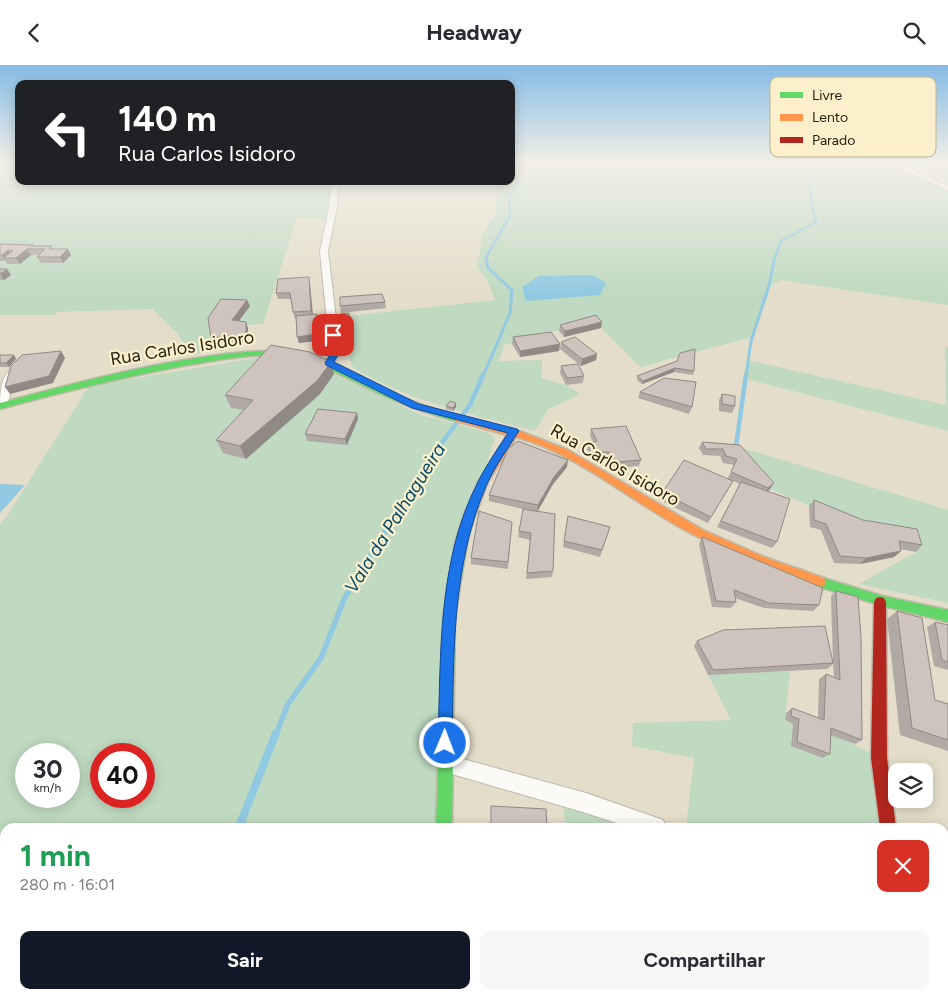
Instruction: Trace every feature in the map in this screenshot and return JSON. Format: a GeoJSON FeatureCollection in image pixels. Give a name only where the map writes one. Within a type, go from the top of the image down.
{"type":"FeatureCollection","features":[{"type":"Feature","properties":{"kind":"street"},"geometry":{"type":"LineString","coordinates":[[329,363],[335,353],[324,251],[333,209]]}},
{"type":"Feature","properties":{"kind":"street","name":"Rua Carlos Isidoro"},"geometry":{"type":"LineString","coordinates":[[1,406],[91,380],[242,354],[280,353],[329,363],[400,400],[451,416],[514,431],[565,453],[699,533],[777,567],[842,591],[880,602],[948,616]]}},
{"type":"Feature","properties":{"kind":"street"},"geometry":{"type":"LineString","coordinates":[[1,406],[12,369],[17,364]]}},
{"type":"Feature","properties":{"kind":"street"},"geometry":{"type":"LineString","coordinates":[[444,823],[449,616],[462,538],[482,482],[514,431]]}},
{"type":"Feature","properties":{"kind":"street"},"geometry":{"type":"LineString","coordinates":[[841,608],[842,591]]}},
{"type":"Feature","properties":{"kind":"street"},"geometry":{"type":"LineString","coordinates":[[880,602],[879,757],[887,823]]}},
{"type":"Feature","properties":{"kind":"street"},"geometry":{"type":"LineString","coordinates":[[445,763],[586,803],[644,823]]}},
{"type":"Feature","properties":{"kind":"green space"},"geometry":{"type":"Polygon","coordinates":[[[0,209],[331,209],[329,219],[297,217],[263,324],[235,326],[211,336],[214,344],[210,351],[192,355],[176,332],[152,309],[55,312],[56,314],[52,315],[0,315],[0,209]]]}},
{"type":"Feature","properties":{"kind":"green space"},"geometry":{"type":"Polygon","coordinates":[[[496,209],[948,209],[948,305],[780,280],[769,287],[752,337],[640,367],[594,321],[504,345],[499,361],[542,360],[541,378],[566,385],[580,394],[548,409],[535,431],[441,406],[396,390],[352,367],[338,317],[495,300],[487,279],[477,268],[483,233],[495,215],[496,209]]]}},
{"type":"Feature","properties":{"kind":"green space"},"geometry":{"type":"Polygon","coordinates":[[[945,346],[948,347],[948,431],[746,379],[747,360],[946,405],[945,346]]]}},
{"type":"Feature","properties":{"kind":"green space"},"geometry":{"type":"Polygon","coordinates":[[[255,358],[275,358],[313,364],[419,414],[489,433],[495,438],[481,482],[459,537],[443,730],[441,823],[0,823],[0,524],[7,516],[89,386],[255,358]]]}},
{"type":"Feature","properties":{"kind":"green space"},"geometry":{"type":"Polygon","coordinates":[[[736,446],[948,510],[948,603],[859,584],[916,552],[911,535],[857,526],[770,489],[736,446]]]}},
{"type":"Feature","properties":{"kind":"green space"},"geometry":{"type":"Polygon","coordinates":[[[790,671],[785,720],[793,724],[791,746],[818,725],[879,758],[887,823],[686,823],[694,758],[632,746],[633,723],[731,720],[708,675],[790,671]]]}},
{"type":"Feature","properties":{"kind":"green space"},"geometry":{"type":"Polygon","coordinates":[[[563,797],[640,823],[565,823],[563,797]]]}},
{"type":"Feature","properties":{"kind":"water"},"geometry":{"type":"Polygon","coordinates":[[[593,275],[606,283],[600,295],[526,301],[522,287],[539,276],[593,275]]]}},
{"type":"Feature","properties":{"kind":"water"},"geometry":{"type":"Polygon","coordinates":[[[0,484],[25,485],[0,513],[0,484]]]}},
{"type":"Feature","properties":{"kind":"building"},"geometry":{"type":"Polygon","coordinates":[[[0,244],[52,246],[49,249],[68,249],[60,257],[37,257],[45,249],[27,249],[16,258],[3,258],[13,251],[8,250],[0,255],[0,244]]]}},
{"type":"Feature","properties":{"kind":"building"},"geometry":{"type":"Polygon","coordinates":[[[0,269],[7,269],[0,274],[0,269]]]}},
{"type":"Feature","properties":{"kind":"building"},"geometry":{"type":"Polygon","coordinates":[[[309,277],[311,311],[293,312],[290,293],[276,293],[278,279],[309,277]]]}},
{"type":"Feature","properties":{"kind":"building"},"geometry":{"type":"Polygon","coordinates":[[[382,294],[385,302],[340,306],[340,297],[382,294]]]}},
{"type":"Feature","properties":{"kind":"building"},"geometry":{"type":"Polygon","coordinates":[[[221,299],[247,300],[232,320],[246,322],[246,334],[211,338],[208,318],[221,299]]]}},
{"type":"Feature","properties":{"kind":"building"},"geometry":{"type":"Polygon","coordinates":[[[349,313],[349,323],[340,323],[340,314],[349,313]]]}},
{"type":"Feature","properties":{"kind":"building"},"geometry":{"type":"Polygon","coordinates":[[[317,314],[322,333],[297,337],[296,316],[317,314]]]}},
{"type":"Feature","properties":{"kind":"building"},"geometry":{"type":"Polygon","coordinates":[[[596,315],[602,322],[565,331],[560,325],[596,315]]]}},
{"type":"Feature","properties":{"kind":"building"},"geometry":{"type":"Polygon","coordinates":[[[551,332],[560,344],[520,351],[513,337],[551,332]]]}},
{"type":"Feature","properties":{"kind":"building"},"geometry":{"type":"Polygon","coordinates":[[[575,337],[597,354],[582,359],[561,342],[575,337]]]}},
{"type":"Feature","properties":{"kind":"building"},"geometry":{"type":"Polygon","coordinates":[[[271,345],[310,352],[331,362],[317,381],[240,446],[216,440],[253,400],[225,395],[271,345]]]}},
{"type":"Feature","properties":{"kind":"building"},"geometry":{"type":"Polygon","coordinates":[[[695,349],[694,371],[675,368],[643,381],[637,376],[677,361],[680,353],[695,349]]]}},
{"type":"Feature","properties":{"kind":"building"},"geometry":{"type":"Polygon","coordinates":[[[61,351],[49,376],[5,387],[11,366],[22,355],[61,351]]]}},
{"type":"Feature","properties":{"kind":"building"},"geometry":{"type":"Polygon","coordinates":[[[0,355],[14,355],[6,363],[0,363],[0,355]]]}},
{"type":"Feature","properties":{"kind":"building"},"geometry":{"type":"Polygon","coordinates":[[[578,364],[584,376],[567,378],[561,366],[578,364]]]}},
{"type":"Feature","properties":{"kind":"building"},"geometry":{"type":"Polygon","coordinates":[[[664,378],[696,382],[692,407],[640,392],[664,378]]]}},
{"type":"Feature","properties":{"kind":"building"},"geometry":{"type":"Polygon","coordinates":[[[722,394],[735,396],[735,406],[722,404],[722,394]]]}},
{"type":"Feature","properties":{"kind":"building"},"geometry":{"type":"Polygon","coordinates":[[[450,401],[456,403],[453,408],[446,406],[450,401]]]}},
{"type":"Feature","properties":{"kind":"building"},"geometry":{"type":"Polygon","coordinates":[[[318,409],[357,413],[345,439],[305,434],[318,409]]]}},
{"type":"Feature","properties":{"kind":"building"},"geometry":{"type":"Polygon","coordinates":[[[626,426],[641,460],[617,462],[609,452],[597,452],[588,444],[597,441],[591,429],[626,426]]]}},
{"type":"Feature","properties":{"kind":"building"},"geometry":{"type":"Polygon","coordinates":[[[518,441],[568,460],[554,477],[538,505],[489,495],[508,449],[518,441]]]}},
{"type":"Feature","properties":{"kind":"building"},"geometry":{"type":"Polygon","coordinates":[[[702,442],[740,445],[774,483],[768,488],[731,472],[737,459],[726,456],[723,449],[706,449],[702,442]]]}},
{"type":"Feature","properties":{"kind":"building"},"geometry":{"type":"Polygon","coordinates":[[[684,460],[733,481],[711,517],[662,493],[684,460]]]}},
{"type":"Feature","properties":{"kind":"building"},"geometry":{"type":"Polygon","coordinates":[[[741,482],[790,499],[777,542],[721,521],[741,482]]]}},
{"type":"Feature","properties":{"kind":"building"},"geometry":{"type":"Polygon","coordinates":[[[814,500],[863,520],[917,529],[922,545],[899,541],[901,551],[866,558],[840,556],[826,524],[814,520],[814,500]]]}},
{"type":"Feature","properties":{"kind":"building"},"geometry":{"type":"Polygon","coordinates":[[[523,509],[555,514],[553,571],[527,573],[531,533],[519,531],[523,509]]]}},
{"type":"Feature","properties":{"kind":"building"},"geometry":{"type":"Polygon","coordinates":[[[479,511],[512,522],[508,562],[471,558],[479,511]]]}},
{"type":"Feature","properties":{"kind":"building"},"geometry":{"type":"Polygon","coordinates":[[[568,516],[610,527],[602,550],[564,541],[568,516]]]}},
{"type":"Feature","properties":{"kind":"building"},"geometry":{"type":"Polygon","coordinates":[[[702,537],[823,588],[819,605],[769,603],[734,590],[736,602],[716,601],[702,537]]]}},
{"type":"Feature","properties":{"kind":"building"},"geometry":{"type":"Polygon","coordinates":[[[836,591],[858,597],[861,637],[862,740],[831,728],[830,754],[797,742],[799,719],[791,716],[792,708],[824,720],[826,674],[840,680],[836,591]]]}},
{"type":"Feature","properties":{"kind":"building"},"geometry":{"type":"Polygon","coordinates":[[[897,611],[922,618],[935,700],[948,704],[948,740],[912,728],[897,611]]]}},
{"type":"Feature","properties":{"kind":"building"},"geometry":{"type":"Polygon","coordinates":[[[935,622],[948,625],[948,662],[942,660],[935,622]]]}},
{"type":"Feature","properties":{"kind":"building"},"geometry":{"type":"Polygon","coordinates":[[[825,626],[833,663],[713,670],[697,641],[723,630],[825,626]]]}},
{"type":"Feature","properties":{"kind":"building"},"geometry":{"type":"Polygon","coordinates":[[[491,806],[546,809],[547,823],[491,823],[491,806]]]}},
{"type":"Feature","properties":{"kind":"waterway","name":"Vala da Palhagueira"},"geometry":{"type":"LineString","coordinates":[[486,257],[510,216],[510,209]]}},
{"type":"Feature","properties":{"kind":"waterway"},"geometry":{"type":"LineString","coordinates":[[775,257],[781,241],[816,222],[813,209]]}},
{"type":"Feature","properties":{"kind":"waterway"},"geometry":{"type":"LineString","coordinates":[[746,376],[751,341],[769,286],[775,256]]}},
{"type":"Feature","properties":{"kind":"waterway","name":"Vala da Palhagueira"},"geometry":{"type":"LineString","coordinates":[[483,376],[510,313],[512,290],[488,268],[486,257]]}},
{"type":"Feature","properties":{"kind":"waterway","name":"Vala da Palhagueira"},"geometry":{"type":"LineString","coordinates":[[385,531],[429,460],[470,405],[483,375]]}},
{"type":"Feature","properties":{"kind":"waterway"},"geometry":{"type":"LineString","coordinates":[[736,446],[746,375]]}},
{"type":"Feature","properties":{"kind":"waterway","name":"Vala da Palhagueira"},"geometry":{"type":"LineString","coordinates":[[276,734],[288,704],[321,658],[345,597],[386,530]]}},
{"type":"Feature","properties":{"kind":"waterway","name":"Vala da Palhagueira"},"geometry":{"type":"LineString","coordinates":[[241,823],[276,733]]}},
{"type":"Feature","properties":{"kind":"traffic: fast"},"geometry":{"type":"LineString","coordinates":[[0,406],[71,387],[143,371],[233,355],[274,353],[313,360],[382,392],[459,419]]}},
{"type":"Feature","properties":{"kind":"traffic: fast"},"geometry":{"type":"LineString","coordinates":[[444,823],[449,616],[462,538],[467,523]]}},
{"type":"Feature","properties":{"kind":"traffic: fast"},"geometry":{"type":"LineString","coordinates":[[820,582],[883,601],[948,616]]}},
{"type":"Feature","properties":{"kind":"traffic: slow"},"geometry":{"type":"LineString","coordinates":[[459,419],[527,437],[564,452],[699,533],[760,560],[820,582]]}},
{"type":"Feature","properties":{"kind":"traffic: slow"},"geometry":{"type":"LineString","coordinates":[[467,523],[483,482],[514,432]]}},
{"type":"Feature","properties":{"kind":"traffic: jam"},"geometry":{"type":"LineString","coordinates":[[880,602],[879,758],[887,823]]}},
{"type":"Feature","properties":{"kind":"route"},"geometry":{"type":"LineString","coordinates":[[333,335],[335,353],[329,363],[382,392],[432,411],[514,431],[482,482],[462,538],[449,616],[445,743]]}}]}
